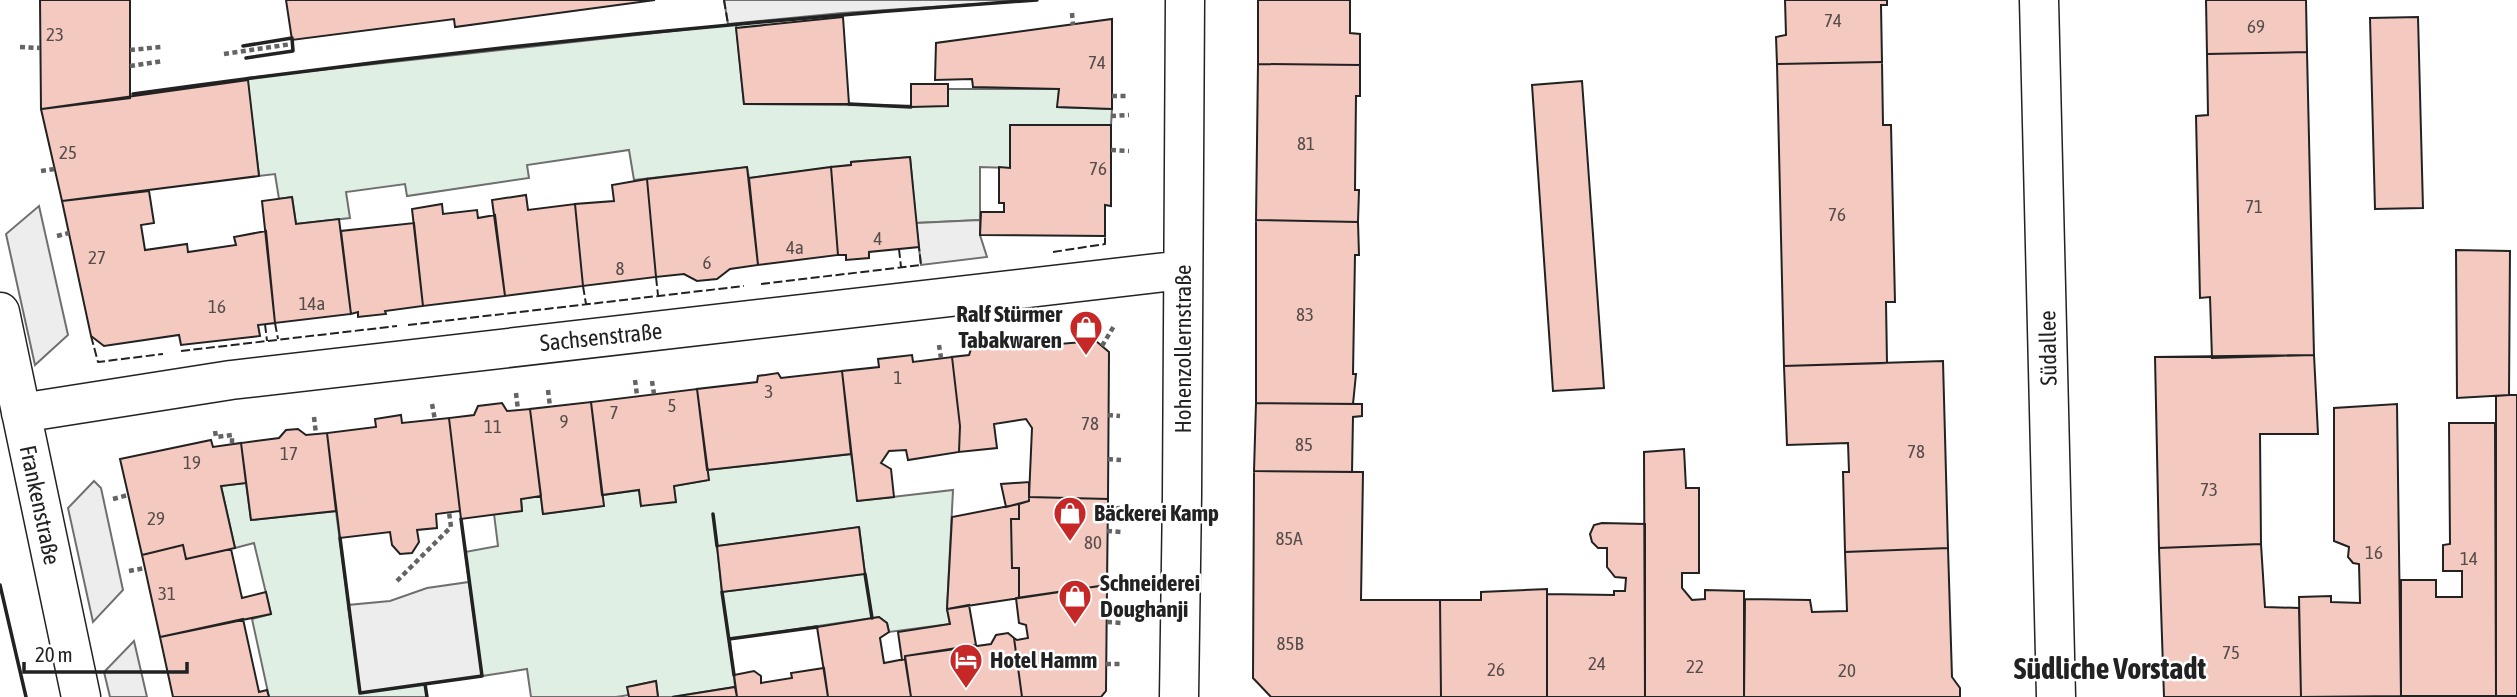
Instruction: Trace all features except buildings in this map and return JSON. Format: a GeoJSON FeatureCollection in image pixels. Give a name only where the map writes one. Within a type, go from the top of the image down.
{"type":"FeatureCollection","features":[{"type":"Feature","properties":{"kind":"street","name":"Hohenzollernstraße"},"geometry":{"type":"LineString","coordinates":[[1179,697],[1185,0]]}},
{"type":"Feature","properties":{"kind":"street","name":"Südallee"},"geometry":{"type":"LineString","coordinates":[[2039,0],[2056,697]]}},
{"type":"Feature","properties":{"kind":"street","name":"Sachsenstraße"},"geometry":{"type":"LineString","coordinates":[[21,413],[231,380],[1183,270]]}},
{"type":"Feature","properties":{"kind":"street","name":"Frankenstraße"},"geometry":{"type":"LineString","coordinates":[[0,312],[81,697]]}},
{"type":"Feature","properties":{"kind":"path"},"geometry":{"type":"LineString","coordinates":[[1072,13],[1073,25]]}},
{"type":"Feature","properties":{"kind":"path"},"geometry":{"type":"LineString","coordinates":[[224,54],[292,44]]}},
{"type":"Feature","properties":{"kind":"path"},"geometry":{"type":"LineString","coordinates":[[20,47],[40,48]]}},
{"type":"Feature","properties":{"kind":"path"},"geometry":{"type":"LineString","coordinates":[[130,50],[162,47]]}},
{"type":"Feature","properties":{"kind":"path"},"geometry":{"type":"LineString","coordinates":[[130,66],[163,61]]}},
{"type":"Feature","properties":{"kind":"path"},"geometry":{"type":"LineString","coordinates":[[1112,96],[1129,96]]}},
{"type":"Feature","properties":{"kind":"path"},"geometry":{"type":"LineString","coordinates":[[1111,116],[1129,115]]}},
{"type":"Feature","properties":{"kind":"path"},"geometry":{"type":"LineString","coordinates":[[1111,150],[1129,151]]}},
{"type":"Feature","properties":{"kind":"path"},"geometry":{"type":"LineString","coordinates":[[41,171],[55,169]]}},
{"type":"Feature","properties":{"kind":"path"},"geometry":{"type":"LineString","coordinates":[[57,236],[69,233]]}},
{"type":"Feature","properties":{"kind":"path"},"geometry":{"type":"LineString","coordinates":[[1108,415],[1120,416]]}},
{"type":"Feature","properties":{"kind":"path"},"geometry":{"type":"LineString","coordinates":[[218,436],[232,435],[232,444]]}},
{"type":"Feature","properties":{"kind":"path"},"geometry":{"type":"LineString","coordinates":[[1108,459],[1121,460]]}},
{"type":"Feature","properties":{"kind":"path"},"geometry":{"type":"LineString","coordinates":[[113,499],[128,495]]}},
{"type":"Feature","properties":{"kind":"path"},"geometry":{"type":"LineString","coordinates":[[1107,509],[1120,508]]}},
{"type":"Feature","properties":{"kind":"path"},"geometry":{"type":"LineString","coordinates":[[397,581],[452,527],[449,512]]}},
{"type":"Feature","properties":{"kind":"path"},"geometry":{"type":"LineString","coordinates":[[1107,531],[1121,532]]}},
{"type":"Feature","properties":{"kind":"path"},"geometry":{"type":"LineString","coordinates":[[130,571],[145,568]]}},
{"type":"Feature","properties":{"kind":"path"},"geometry":{"type":"LineString","coordinates":[[1107,622],[1121,623]]}},
{"type":"Feature","properties":{"kind":"path"},"geometry":{"type":"LineString","coordinates":[[1106,664],[1121,664]]}},
{"type":"Feature","properties":{"kind":"green space"},"geometry":{"type":"Polygon","coordinates":[[[736,24],[744,104],[947,106],[948,89],[1059,89],[1058,107],[1112,109],[1111,125],[1010,125],[1010,168],[980,167],[980,220],[916,223],[910,157],[851,162],[851,165],[749,178],[747,167],[634,180],[629,150],[527,165],[529,178],[407,196],[405,184],[346,192],[350,218],[296,224],[292,197],[279,199],[275,174],[259,176],[247,78],[736,24]]]}},
{"type":"Feature","properties":{"kind":"green space"},"geometry":{"type":"Polygon","coordinates":[[[851,454],[858,501],[953,490],[947,609],[950,624],[889,632],[887,623],[879,617],[730,639],[735,687],[672,697],[658,697],[656,681],[628,687],[629,695],[616,697],[531,697],[527,669],[482,676],[465,552],[498,546],[494,514],[522,511],[521,499],[541,496],[543,514],[603,506],[602,495],[639,490],[641,506],[674,486],[708,480],[707,470],[851,454]],[[859,527],[717,546],[722,592],[865,574],[859,527]]]}},
{"type":"Feature","properties":{"kind":"green space"},"geometry":{"type":"Polygon","coordinates":[[[246,483],[251,520],[336,511],[360,693],[425,684],[427,697],[269,697],[252,619],[271,614],[254,543],[235,548],[221,486],[246,483]]]}},
{"type":"Feature","properties":{"kind":"shaded area"},"geometry":{"type":"Polygon","coordinates":[[[724,0],[1037,0],[842,13],[728,24],[724,0]]]}},
{"type":"Feature","properties":{"kind":"shaded area"},"geometry":{"type":"Polygon","coordinates":[[[39,206],[68,335],[35,365],[6,234],[39,206]]]}},
{"type":"Feature","properties":{"kind":"shaded area"},"geometry":{"type":"Polygon","coordinates":[[[980,220],[980,235],[987,257],[921,265],[916,223],[980,220]]]}},
{"type":"Feature","properties":{"kind":"shaded area"},"geometry":{"type":"Polygon","coordinates":[[[94,481],[101,488],[123,590],[93,622],[68,508],[94,481]]]}},
{"type":"Feature","properties":{"kind":"shaded area"},"geometry":{"type":"Polygon","coordinates":[[[469,582],[482,676],[360,693],[348,605],[390,601],[427,588],[469,582]]]}},
{"type":"Feature","properties":{"kind":"shaded area"},"geometry":{"type":"Polygon","coordinates":[[[134,641],[147,697],[110,697],[104,672],[134,641]]]}},
{"type":"Feature","properties":{"kind":"fence"},"geometry":{"type":"LineString","coordinates":[[724,0],[728,24]]}},
{"type":"Feature","properties":{"kind":"fence"},"geometry":{"type":"LineString","coordinates":[[1053,252],[1105,244],[1105,236]]}},
{"type":"Feature","properties":{"kind":"fence"},"geometry":{"type":"LineString","coordinates":[[761,284],[921,265],[919,247]]}},
{"type":"Feature","properties":{"kind":"fence"},"geometry":{"type":"LineString","coordinates":[[899,249],[901,267]]}},
{"type":"Feature","properties":{"kind":"fence"},"geometry":{"type":"LineString","coordinates":[[656,277],[658,295]]}},
{"type":"Feature","properties":{"kind":"fence"},"geometry":{"type":"LineString","coordinates":[[583,286],[586,304]]}},
{"type":"Feature","properties":{"kind":"fence"},"geometry":{"type":"LineString","coordinates":[[408,325],[744,286]]}},
{"type":"Feature","properties":{"kind":"fence"},"geometry":{"type":"LineString","coordinates":[[275,323],[278,339]]}},
{"type":"Feature","properties":{"kind":"fence"},"geometry":{"type":"LineString","coordinates":[[265,324],[267,341]]}},
{"type":"Feature","properties":{"kind":"fence"},"geometry":{"type":"LineString","coordinates":[[181,351],[397,326]]}},
{"type":"Feature","properties":{"kind":"fence"},"geometry":{"type":"LineString","coordinates":[[91,336],[98,362],[163,354]]}},
{"type":"Feature","properties":{"kind":"wall"},"geometry":{"type":"LineString","coordinates":[[133,94],[585,39],[1037,0]]}},
{"type":"Feature","properties":{"kind":"wall"},"geometry":{"type":"LineString","coordinates":[[243,46],[292,38],[293,51],[246,58]]}},
{"type":"Feature","properties":{"kind":"wall"},"geometry":{"type":"LineString","coordinates":[[849,104],[911,107]]}},
{"type":"Feature","properties":{"kind":"wall"},"geometry":{"type":"LineString","coordinates":[[713,514],[717,546]]}},
{"type":"Feature","properties":{"kind":"wall"},"geometry":{"type":"LineString","coordinates":[[340,538],[360,693],[482,676],[461,519]]}},
{"type":"Feature","properties":{"kind":"wall"},"geometry":{"type":"LineString","coordinates":[[865,574],[872,618]]}},
{"type":"Feature","properties":{"kind":"wall"},"geometry":{"type":"LineString","coordinates":[[0,585],[26,697]]}},
{"type":"Feature","properties":{"kind":"wall"},"geometry":{"type":"LineString","coordinates":[[722,592],[734,675]]}},
{"type":"Feature","properties":{"kind":"wall"},"geometry":{"type":"LineString","coordinates":[[729,639],[817,627]]}},
{"type":"Feature","properties":{"kind":"wall"},"geometry":{"type":"LineString","coordinates":[[425,684],[427,697]]}},
{"type":"Feature","properties":{"kind":"place","name":"Ralf Stürmer Tabakwaren"},"geometry":{"type":"Point","coordinates":[1086,357]}},
{"type":"Feature","properties":{"kind":"place","name":"Bäckerei Kamp"},"geometry":{"type":"Point","coordinates":[1070,543]}},
{"type":"Feature","properties":{"kind":"place","name":"Schneiderei Doughanji"},"geometry":{"type":"Point","coordinates":[1075,626]}},
{"type":"Feature","properties":{"kind":"place","name":"Hotel Hamm"},"geometry":{"type":"Point","coordinates":[966,690]}},
{"type":"Feature","properties":{"kind":"district","name":"Südliche Vorstadt"},"geometry":{"type":"Point","coordinates":[2110,669]}}]}
